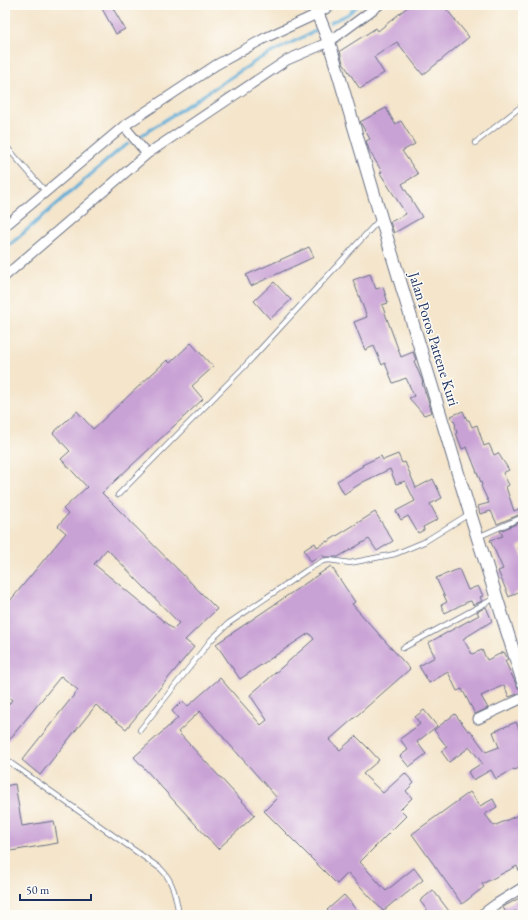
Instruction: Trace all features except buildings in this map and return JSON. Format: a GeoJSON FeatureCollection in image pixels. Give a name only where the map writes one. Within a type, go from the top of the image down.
{"type":"FeatureCollection","features":[{"type":"Feature","properties":{"kind":"street"},"geometry":{"type":"LineString","coordinates":[[5,226],[124,126],[216,65],[316,9],[332,5]]}},
{"type":"Feature","properties":{"kind":"street"},"geometry":{"type":"LineString","coordinates":[[5,276],[147,154],[287,60],[330,42],[379,5]]}},
{"type":"Feature","properties":{"kind":"street","name":"Jalan Poros Pattene Kuri"},"geometry":{"type":"LineString","coordinates":[[316,9],[330,42],[381,218],[496,598],[523,682]]}},
{"type":"Feature","properties":{"kind":"street"},"geometry":{"type":"LineString","coordinates":[[124,126],[147,154]]}},
{"type":"Feature","properties":{"kind":"street"},"geometry":{"type":"LineString","coordinates":[[478,719],[523,698]]}},
{"type":"Feature","properties":{"kind":"street"},"geometry":{"type":"LineString","coordinates":[[481,915],[523,887]]}},
{"type":"Feature","properties":{"kind":"lane"},"geometry":{"type":"LineString","coordinates":[[475,143],[523,105]]}},
{"type":"Feature","properties":{"kind":"lane"},"geometry":{"type":"LineString","coordinates":[[5,145],[46,192]]}},
{"type":"Feature","properties":{"kind":"lane"},"geometry":{"type":"LineString","coordinates":[[118,495],[243,368],[381,218]]}},
{"type":"Feature","properties":{"kind":"lane"},"geometry":{"type":"LineString","coordinates":[[140,730],[211,640],[229,623],[307,570],[323,561],[329,560],[350,563],[395,554],[424,542],[470,513]]}},
{"type":"Feature","properties":{"kind":"lane"},"geometry":{"type":"LineString","coordinates":[[478,536],[523,517]]}},
{"type":"Feature","properties":{"kind":"lane"},"geometry":{"type":"LineString","coordinates":[[403,648],[496,598]]}},
{"type":"Feature","properties":{"kind":"lane"},"geometry":{"type":"LineString","coordinates":[[5,759],[161,869],[170,879],[174,888],[179,915]]}},
{"type":"Feature","properties":{"kind":"waterway"},"geometry":{"type":"LineString","coordinates":[[330,23],[348,14],[359,5]]}},
{"type":"Feature","properties":{"kind":"waterway"},"geometry":{"type":"LineString","coordinates":[[142,135],[259,59],[315,31]]}},
{"type":"Feature","properties":{"kind":"waterway"},"geometry":{"type":"LineString","coordinates":[[5,249],[119,150],[128,144]]}}]}
